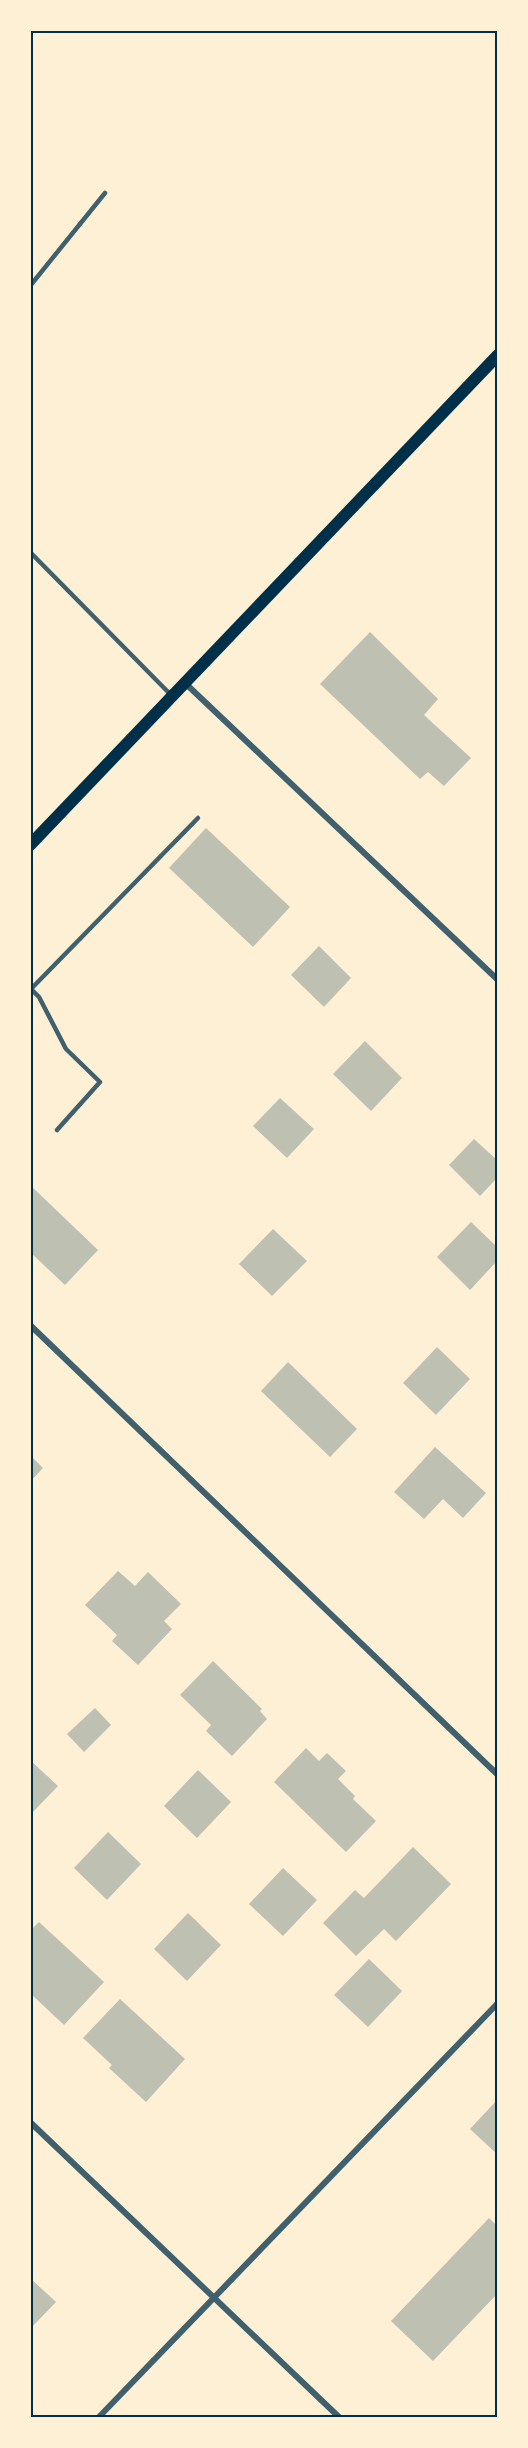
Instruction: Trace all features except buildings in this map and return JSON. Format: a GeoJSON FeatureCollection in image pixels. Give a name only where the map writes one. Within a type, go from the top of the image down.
{"type":"FeatureCollection","features":[{"type":"Feature","properties":{"kind":"main road"},"geometry":{"type":"LineString","coordinates":[[30,845],[498,355]]}},
{"type":"Feature","properties":{"kind":"street"},"geometry":{"type":"LineString","coordinates":[[185,683],[498,980]]}},
{"type":"Feature","properties":{"kind":"street"},"geometry":{"type":"LineString","coordinates":[[30,1325],[498,1775]]}},
{"type":"Feature","properties":{"kind":"street"},"geometry":{"type":"LineString","coordinates":[[98,2418],[498,2003]]}},
{"type":"Feature","properties":{"kind":"street"},"geometry":{"type":"LineString","coordinates":[[30,2122],[340,2418]]}},
{"type":"Feature","properties":{"kind":"lane"},"geometry":{"type":"LineString","coordinates":[[30,286],[105,193]]}},
{"type":"Feature","properties":{"kind":"lane"},"geometry":{"type":"LineString","coordinates":[[30,552],[172,696]]}},
{"type":"Feature","properties":{"kind":"lane"},"geometry":{"type":"LineString","coordinates":[[57,1130],[100,1082],[66,1049],[39,997],[30,989],[198,818]]}}]}
